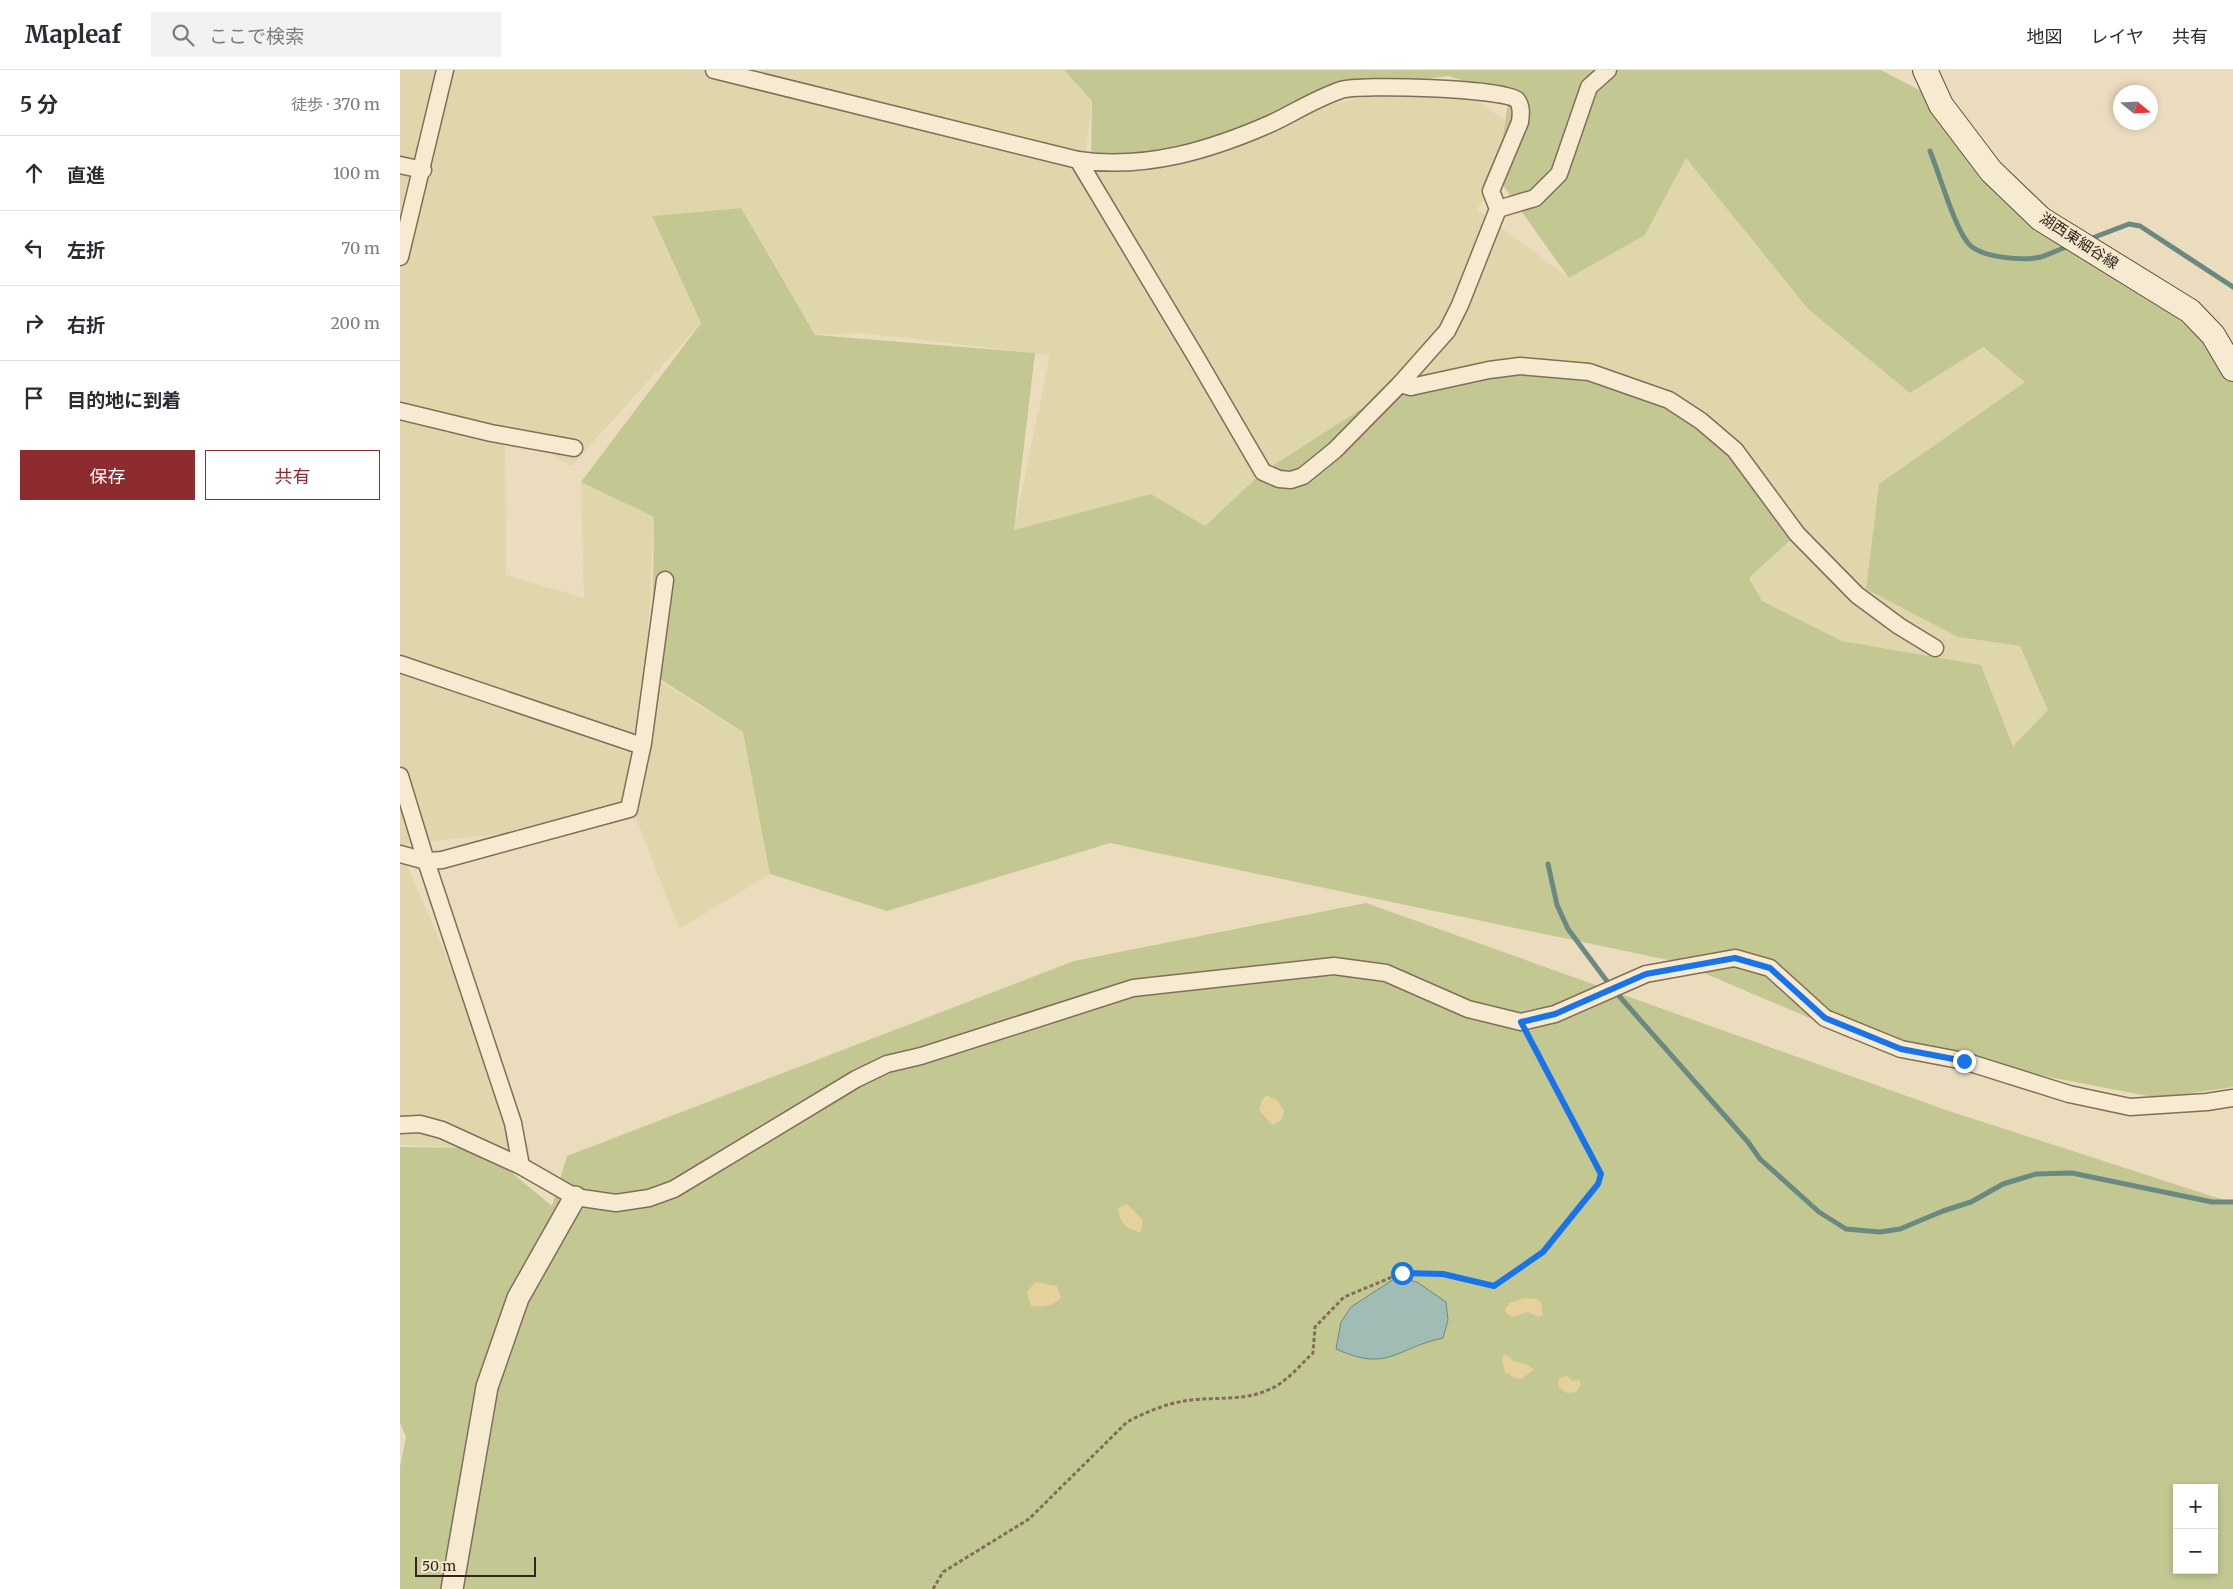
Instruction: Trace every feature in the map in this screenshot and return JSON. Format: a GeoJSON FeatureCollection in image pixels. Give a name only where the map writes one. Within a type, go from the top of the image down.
{"type":"FeatureCollection","features":[{"type":"Feature","properties":{"kind":"main road","name":"湖西東細谷線"},"geometry":{"type":"LineString","coordinates":[[1925,70],[1941,105],[1991,171],[2041,219],[2190,311],[2213,335],[2233,368]]}},
{"type":"Feature","properties":{"kind":"street"},"geometry":{"type":"LineString","coordinates":[[400,257],[423,170],[445,70]]}},
{"type":"Feature","properties":{"kind":"street"},"geometry":{"type":"LineString","coordinates":[[714,70],[1078,160],[1104,164],[1148,162],[1189,153],[1270,124],[1342,90],[1442,88],[1490,91],[1517,100],[1522,112],[1520,122],[1491,191],[1498,209],[1460,305],[1447,331],[1400,384],[1335,450],[1303,476],[1291,480],[1278,479],[1263,472],[1078,160]]}},
{"type":"Feature","properties":{"kind":"street"},"geometry":{"type":"LineString","coordinates":[[1498,209],[1535,198],[1559,174],[1589,86],[1608,70]]}},
{"type":"Feature","properties":{"kind":"street"},"geometry":{"type":"LineString","coordinates":[[400,165],[423,170]]}},
{"type":"Feature","properties":{"kind":"street"},"geometry":{"type":"LineString","coordinates":[[1400,384],[1411,387],[1489,370],[1520,366],[1589,372],[1669,400],[1700,421],[1735,450],[1797,534],[1857,595],[1899,626],[1935,648]]}},
{"type":"Feature","properties":{"kind":"street"},"geometry":{"type":"LineString","coordinates":[[400,411],[492,433],[574,448]]}},
{"type":"Feature","properties":{"kind":"street"},"geometry":{"type":"LineString","coordinates":[[400,854],[426,861],[442,860],[629,809],[642,746],[666,580]]}},
{"type":"Feature","properties":{"kind":"street"},"geometry":{"type":"LineString","coordinates":[[400,664],[642,746]]}},
{"type":"Feature","properties":{"kind":"street"},"geometry":{"type":"LineString","coordinates":[[400,776],[426,861],[513,1123],[521,1166]]}},
{"type":"Feature","properties":{"kind":"street"},"geometry":{"type":"LineString","coordinates":[[400,1125],[420,1124],[442,1130],[521,1166],[575,1197],[616,1204],[649,1198],[674,1190],[793,1116],[887,1064],[921,1056],[1133,988],[1334,966],[1386,973],[1468,1009],[1521,1022],[1555,1014],[1646,974],[1735,958],[1770,968],[1825,1018],[1901,1049],[1964,1061],[2069,1094],[2130,1107],[2207,1102],[2233,1098]]}},
{"type":"Feature","properties":{"kind":"street"},"geometry":{"type":"LineString","coordinates":[[452,1589],[487,1387],[518,1298],[575,1197]]}},
{"type":"Feature","properties":{"kind":"path"},"geometry":{"type":"LineString","coordinates":[[933,1589],[943,1572],[1029,1519],[1127,1422],[1144,1413],[1183,1401],[1228,1400],[1269,1390],[1288,1378],[1313,1353],[1315,1327],[1344,1297],[1402,1273],[1443,1274],[1494,1286],[1543,1252],[1598,1184],[1601,1174],[1521,1022]]}},
{"type":"Feature","properties":{"kind":"shaded area"},"geometry":{"type":"Polygon","coordinates":[[[400,70],[1064,70],[1092,101],[1084,164],[1321,106],[1397,91],[1478,101],[1520,131],[1477,210],[1569,278],[1645,235],[1686,158],[1808,309],[1982,347],[2026,382],[1879,484],[1958,637],[2020,646],[2048,710],[2013,746],[1981,665],[1842,641],[1762,601],[1749,578],[1792,521],[1684,398],[1519,357],[1401,380],[1205,526],[1151,495],[1011,542],[1050,355],[862,333],[815,335],[740,208],[652,216],[701,323],[571,466],[505,424],[506,575],[584,598],[581,482],[654,517],[646,673],[760,743],[770,874],[679,929],[636,818],[400,845],[400,70]]]}},
{"type":"Feature","properties":{"kind":"shaded area"},"geometry":{"type":"Polygon","coordinates":[[[400,849],[530,1150],[400,1145],[400,849]]]}},
{"type":"Feature","properties":{"kind":"green space"},"geometry":{"type":"Polygon","coordinates":[[[1064,70],[1881,70],[1921,91],[1991,171],[2130,274],[2233,369],[2233,1087],[2158,1098],[1866,1042],[1678,962],[1110,843],[887,911],[770,874],[743,732],[652,674],[654,517],[581,482],[701,323],[652,216],[741,208],[815,335],[1035,353],[1014,530],[1151,494],[1205,526],[1263,472],[1400,384],[1574,371],[1701,421],[1797,534],[1749,578],[1762,601],[1842,641],[1981,665],[2013,746],[2048,710],[2020,646],[1958,637],[1866,589],[1879,484],[2025,382],[1983,347],[1910,393],[1808,309],[1686,158],[1645,235],[1569,278],[1497,177],[1509,96],[1449,76],[1342,89],[1251,131],[1091,162],[1092,101],[1064,70]]]}},
{"type":"Feature","properties":{"kind":"green space"},"geometry":{"type":"Polygon","coordinates":[[[1366,903],[1946,1110],[2233,1203],[2233,1589],[400,1589],[400,1467],[406,1437],[400,1423],[400,1147],[482,1148],[552,1206],[567,1156],[1074,961],[1366,903]]]}},
{"type":"Feature","properties":{"kind":"sand"},"geometry":{"type":"Polygon","coordinates":[[[1266,1095],[1277,1100],[1284,1110],[1281,1120],[1272,1125],[1259,1110],[1262,1100],[1266,1095]]]}},
{"type":"Feature","properties":{"kind":"sand"},"geometry":{"type":"Polygon","coordinates":[[[1127,1204],[1143,1220],[1141,1232],[1127,1227],[1120,1218],[1118,1208],[1127,1204]]]}},
{"type":"Feature","properties":{"kind":"sand"},"geometry":{"type":"Polygon","coordinates":[[[1035,1282],[1057,1286],[1061,1298],[1047,1306],[1031,1306],[1027,1292],[1035,1282]]]}},
{"type":"Feature","properties":{"kind":"sand"},"geometry":{"type":"Polygon","coordinates":[[[1524,1298],[1536,1299],[1541,1302],[1543,1314],[1539,1317],[1528,1312],[1512,1317],[1507,1314],[1505,1309],[1510,1303],[1524,1298]]]}},
{"type":"Feature","properties":{"kind":"sand"},"geometry":{"type":"Polygon","coordinates":[[[1504,1354],[1514,1361],[1528,1365],[1534,1370],[1521,1379],[1517,1379],[1505,1372],[1502,1360],[1504,1354]]]}},
{"type":"Feature","properties":{"kind":"sand"},"geometry":{"type":"Polygon","coordinates":[[[1567,1376],[1572,1381],[1579,1380],[1581,1385],[1576,1392],[1566,1393],[1558,1386],[1559,1378],[1567,1376]]]}},
{"type":"Feature","properties":{"kind":"water"},"geometry":{"type":"Polygon","coordinates":[[[1397,1277],[1417,1282],[1446,1302],[1448,1320],[1443,1338],[1380,1359],[1354,1356],[1336,1349],[1341,1322],[1351,1307],[1397,1277]]]}},
{"type":"Feature","properties":{"kind":"waterway"},"geometry":{"type":"LineString","coordinates":[[1930,151],[1957,225],[1968,243],[1974,248],[1992,255],[2024,259],[2041,257],[2069,246]]}},
{"type":"Feature","properties":{"kind":"waterway"},"geometry":{"type":"LineString","coordinates":[[2087,240],[2129,224],[2140,226],[2233,287]]}},
{"type":"Feature","properties":{"kind":"waterway"},"geometry":{"type":"LineString","coordinates":[[1548,864],[1557,905],[1568,929],[1612,988],[1748,1142],[1760,1159],[1819,1212],[1846,1229],[1880,1232],[1900,1229],[1943,1211],[1971,1202],[2003,1184],[2036,1174],[2072,1173],[2212,1202],[2233,1202]]}},
{"type":"Feature","properties":{"kind":"route"},"geometry":{"type":"LineString","coordinates":[[1402,1273],[1443,1274],[1494,1286],[1510,1278],[1543,1252],[1598,1184],[1601,1174],[1521,1022],[1555,1014],[1646,974],[1735,958],[1770,968],[1825,1018],[1901,1049],[1964,1061]]}}]}
